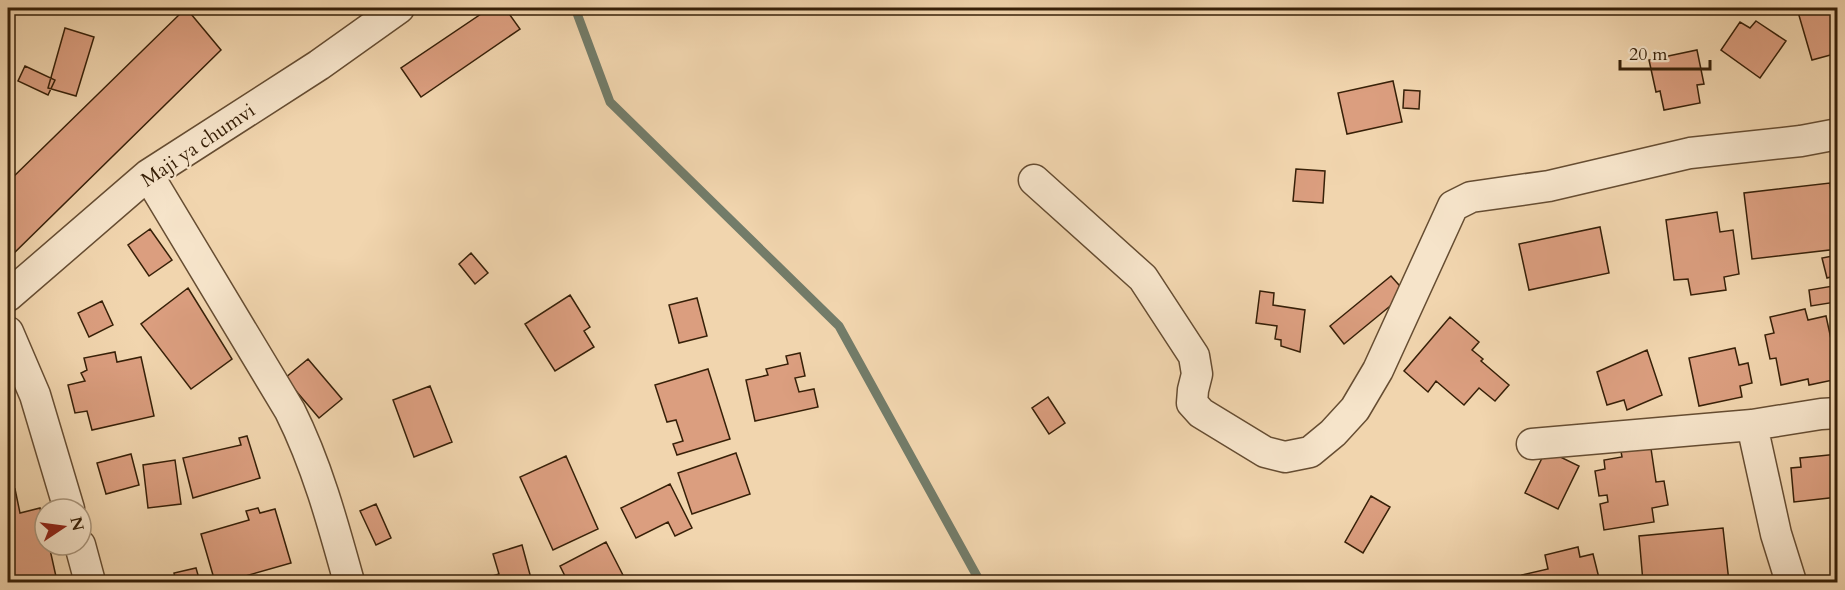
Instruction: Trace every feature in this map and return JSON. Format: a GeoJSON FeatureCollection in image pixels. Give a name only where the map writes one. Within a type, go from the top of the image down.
{"type":"FeatureCollection","features":[{"type":"Feature","properties":{"kind":"street","name":"Maji ya chumvi"},"geometry":{"type":"LineString","coordinates":[[8,296],[148,175],[319,65],[399,8]]}},
{"type":"Feature","properties":{"kind":"street"},"geometry":{"type":"LineString","coordinates":[[1034,180],[1143,278],[1194,356],[1197,374],[1192,403],[1201,413],[1265,452],[1285,457],[1310,452],[1333,433],[1355,409],[1378,370],[1454,206],[1471,197],[1550,186],[1690,153],[1801,141],[1838,134]]}},
{"type":"Feature","properties":{"kind":"street"},"geometry":{"type":"LineString","coordinates":[[148,175],[301,432],[320,482],[349,582]]}},
{"type":"Feature","properties":{"kind":"street"},"geometry":{"type":"LineString","coordinates":[[8,332],[35,395],[65,497]]}},
{"type":"Feature","properties":{"kind":"street"},"geometry":{"type":"LineString","coordinates":[[1532,444],[1752,425],[1838,413]]}},
{"type":"Feature","properties":{"kind":"street"},"geometry":{"type":"LineString","coordinates":[[1752,425],[1776,534],[1791,582]]}},
{"type":"Feature","properties":{"kind":"street"},"geometry":{"type":"LineString","coordinates":[[83,557],[90,582]]}},
{"type":"Feature","properties":{"kind":"building"},"geometry":{"type":"Polygon","coordinates":[[[186,8],[221,50],[8,259],[8,182],[186,8]]]}},
{"type":"Feature","properties":{"kind":"building"},"geometry":{"type":"Polygon","coordinates":[[[490,8],[505,8],[520,29],[421,97],[401,68],[490,8]]]}},
{"type":"Feature","properties":{"kind":"building"},"geometry":{"type":"Polygon","coordinates":[[[1813,8],[1838,8],[1838,53],[1812,60],[1798,12],[1813,8]]]}},
{"type":"Feature","properties":{"kind":"building"},"geometry":{"type":"Polygon","coordinates":[[[1756,21],[1786,41],[1760,78],[1721,50],[1740,22],[1750,28],[1756,21]]]}},
{"type":"Feature","properties":{"kind":"building"},"geometry":{"type":"Polygon","coordinates":[[[65,28],[94,37],[76,96],[48,88],[65,28]]]}},
{"type":"Feature","properties":{"kind":"building"},"geometry":{"type":"Polygon","coordinates":[[[1697,50],[1704,84],[1697,85],[1700,103],[1664,110],[1660,91],[1656,92],[1649,60],[1697,50]]]}},
{"type":"Feature","properties":{"kind":"building"},"geometry":{"type":"Polygon","coordinates":[[[25,66],[55,80],[48,95],[18,81],[25,66]]]}},
{"type":"Feature","properties":{"kind":"building"},"geometry":{"type":"Polygon","coordinates":[[[1393,81],[1402,122],[1347,134],[1338,93],[1393,81]]]}},
{"type":"Feature","properties":{"kind":"building"},"geometry":{"type":"Polygon","coordinates":[[[1404,90],[1420,91],[1419,109],[1403,108],[1404,90]]]}},
{"type":"Feature","properties":{"kind":"building"},"geometry":{"type":"Polygon","coordinates":[[[1296,169],[1325,171],[1323,203],[1293,201],[1296,169]]]}},
{"type":"Feature","properties":{"kind":"building"},"geometry":{"type":"Polygon","coordinates":[[[1830,183],[1838,249],[1752,259],[1744,193],[1830,183]]]}},
{"type":"Feature","properties":{"kind":"building"},"geometry":{"type":"Polygon","coordinates":[[[1717,212],[1720,232],[1733,230],[1739,274],[1724,277],[1726,290],[1691,295],[1688,279],[1674,280],[1666,220],[1717,212]]]}},
{"type":"Feature","properties":{"kind":"building"},"geometry":{"type":"Polygon","coordinates":[[[1600,227],[1609,273],[1529,290],[1519,244],[1600,227]]]}},
{"type":"Feature","properties":{"kind":"building"},"geometry":{"type":"Polygon","coordinates":[[[150,229],[172,260],[149,276],[128,245],[150,229]]]}},
{"type":"Feature","properties":{"kind":"building"},"geometry":{"type":"Polygon","coordinates":[[[471,253],[488,273],[475,284],[459,264],[471,253]]]}},
{"type":"Feature","properties":{"kind":"building"},"geometry":{"type":"Polygon","coordinates":[[[1838,255],[1838,275],[1827,278],[1822,258],[1838,255]]]}},
{"type":"Feature","properties":{"kind":"building"},"geometry":{"type":"Polygon","coordinates":[[[1391,276],[1406,293],[1344,344],[1330,326],[1391,276]]]}},
{"type":"Feature","properties":{"kind":"building"},"geometry":{"type":"Polygon","coordinates":[[[1833,286],[1836,302],[1811,306],[1809,290],[1833,286]]]}},
{"type":"Feature","properties":{"kind":"building"},"geometry":{"type":"Polygon","coordinates":[[[188,288],[232,359],[191,389],[141,324],[188,288]]]}},
{"type":"Feature","properties":{"kind":"building"},"geometry":{"type":"Polygon","coordinates":[[[1260,291],[1274,293],[1273,305],[1305,310],[1300,352],[1281,346],[1281,340],[1275,339],[1277,326],[1256,323],[1260,291]]]}},
{"type":"Feature","properties":{"kind":"building"},"geometry":{"type":"Polygon","coordinates":[[[570,295],[590,327],[584,331],[594,347],[555,371],[525,324],[570,295]]]}},
{"type":"Feature","properties":{"kind":"building"},"geometry":{"type":"Polygon","coordinates":[[[697,298],[707,336],[679,343],[669,305],[697,298]]]}},
{"type":"Feature","properties":{"kind":"building"},"geometry":{"type":"Polygon","coordinates":[[[102,301],[113,325],[89,337],[78,313],[102,301]]]}},
{"type":"Feature","properties":{"kind":"building"},"geometry":{"type":"Polygon","coordinates":[[[1805,309],[1808,320],[1826,316],[1831,339],[1838,338],[1838,379],[1809,385],[1808,379],[1781,385],[1776,358],[1770,359],[1765,335],[1774,333],[1770,317],[1805,309]]]}},
{"type":"Feature","properties":{"kind":"building"},"geometry":{"type":"Polygon","coordinates":[[[1450,317],[1479,342],[1472,350],[1483,359],[1481,361],[1509,385],[1495,401],[1479,388],[1464,405],[1436,381],[1428,392],[1404,371],[1450,317]]]}},
{"type":"Feature","properties":{"kind":"building"},"geometry":{"type":"Polygon","coordinates":[[[1735,348],[1739,365],[1748,363],[1752,383],[1740,386],[1742,397],[1699,406],[1689,358],[1735,348]]]}},
{"type":"Feature","properties":{"kind":"building"},"geometry":{"type":"Polygon","coordinates":[[[1647,350],[1662,395],[1627,410],[1624,400],[1607,405],[1597,372],[1647,350]]]}},
{"type":"Feature","properties":{"kind":"building"},"geometry":{"type":"Polygon","coordinates":[[[115,352],[117,362],[141,357],[154,416],[92,430],[87,411],[75,413],[68,385],[85,381],[81,373],[87,370],[84,358],[115,352]]]}},
{"type":"Feature","properties":{"kind":"building"},"geometry":{"type":"Polygon","coordinates":[[[800,353],[805,376],[795,378],[799,392],[814,389],[818,407],[755,421],[746,380],[768,375],[766,369],[788,364],[786,356],[800,353]]]}},
{"type":"Feature","properties":{"kind":"building"},"geometry":{"type":"Polygon","coordinates":[[[308,359],[342,399],[319,418],[285,378],[308,359]]]}},
{"type":"Feature","properties":{"kind":"building"},"geometry":{"type":"Polygon","coordinates":[[[708,369],[730,439],[677,455],[673,444],[683,441],[676,420],[667,422],[655,385],[708,369]]]}},
{"type":"Feature","properties":{"kind":"building"},"geometry":{"type":"Polygon","coordinates":[[[430,386],[452,442],[414,457],[393,400],[430,386]]]}},
{"type":"Feature","properties":{"kind":"building"},"geometry":{"type":"Polygon","coordinates":[[[1048,397],[1065,423],[1049,434],[1032,408],[1048,397]]]}},
{"type":"Feature","properties":{"kind":"building"},"geometry":{"type":"Polygon","coordinates":[[[247,436],[260,478],[193,498],[183,458],[241,445],[239,438],[247,436]]]}},
{"type":"Feature","properties":{"kind":"building"},"geometry":{"type":"Polygon","coordinates":[[[1650,442],[1656,482],[1664,481],[1668,505],[1652,508],[1654,522],[1604,530],[1600,504],[1608,502],[1607,495],[1599,496],[1595,471],[1605,469],[1604,460],[1622,457],[1620,446],[1650,442]]]}},
{"type":"Feature","properties":{"kind":"building"},"geometry":{"type":"Polygon","coordinates":[[[1546,450],[1579,466],[1558,509],[1525,493],[1546,450]]]}},
{"type":"Feature","properties":{"kind":"building"},"geometry":{"type":"Polygon","coordinates":[[[736,453],[750,494],[692,514],[678,473],[736,453]]]}},
{"type":"Feature","properties":{"kind":"building"},"geometry":{"type":"Polygon","coordinates":[[[131,454],[139,485],[106,494],[97,463],[131,454]]]}},
{"type":"Feature","properties":{"kind":"building"},"geometry":{"type":"Polygon","coordinates":[[[1838,454],[1838,497],[1794,502],[1791,468],[1801,467],[1800,458],[1838,454]]]}},
{"type":"Feature","properties":{"kind":"building"},"geometry":{"type":"Polygon","coordinates":[[[566,456],[598,529],[553,550],[520,477],[566,456]]]}},
{"type":"Feature","properties":{"kind":"building"},"geometry":{"type":"Polygon","coordinates":[[[175,460],[181,504],[148,508],[143,465],[175,460]]]}},
{"type":"Feature","properties":{"kind":"building"},"geometry":{"type":"Polygon","coordinates":[[[670,484],[692,528],[675,536],[668,522],[636,538],[621,508],[670,484]]]}},
{"type":"Feature","properties":{"kind":"building"},"geometry":{"type":"Polygon","coordinates":[[[15,489],[20,513],[33,510],[33,557],[52,557],[57,581],[8,582],[8,491],[15,489]]]}},
{"type":"Feature","properties":{"kind":"building"},"geometry":{"type":"Polygon","coordinates":[[[1371,496],[1390,507],[1363,553],[1345,542],[1371,496]]]}},
{"type":"Feature","properties":{"kind":"building"},"geometry":{"type":"Polygon","coordinates":[[[376,504],[391,538],[376,545],[360,511],[376,504]]]}},
{"type":"Feature","properties":{"kind":"building"},"geometry":{"type":"Polygon","coordinates":[[[258,508],[260,513],[275,509],[291,563],[224,582],[215,582],[201,534],[249,520],[246,511],[258,508]]]}},
{"type":"Feature","properties":{"kind":"building"},"geometry":{"type":"Polygon","coordinates":[[[1723,528],[1729,582],[1643,582],[1639,536],[1723,528]]]}},
{"type":"Feature","properties":{"kind":"building"},"geometry":{"type":"Polygon","coordinates":[[[606,542],[626,581],[568,582],[560,566],[606,542]]]}},
{"type":"Feature","properties":{"kind":"building"},"geometry":{"type":"Polygon","coordinates":[[[522,545],[532,582],[473,582],[499,574],[493,554],[522,545]]]}},
{"type":"Feature","properties":{"kind":"building"},"geometry":{"type":"Polygon","coordinates":[[[1578,547],[1580,557],[1593,554],[1600,582],[1524,582],[1522,575],[1548,569],[1545,555],[1578,547]]]}},
{"type":"Feature","properties":{"kind":"building"},"geometry":{"type":"Polygon","coordinates":[[[196,568],[200,582],[176,582],[174,573],[196,568]]]}},
{"type":"Feature","properties":{"kind":"building"},"geometry":{"type":"Polygon","coordinates":[[[157,576],[159,582],[131,582],[157,576]]]}},
{"type":"Feature","properties":{"kind":"waterway"},"geometry":{"type":"LineString","coordinates":[[575,8],[610,102],[839,326],[978,578],[978,582]]}}]}
